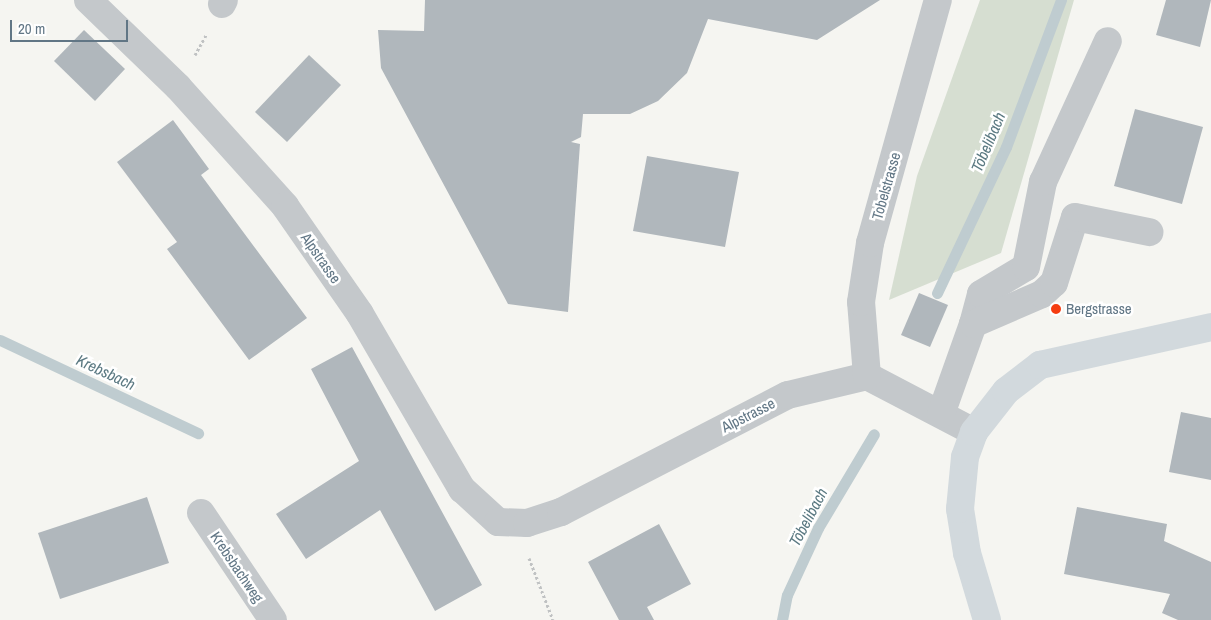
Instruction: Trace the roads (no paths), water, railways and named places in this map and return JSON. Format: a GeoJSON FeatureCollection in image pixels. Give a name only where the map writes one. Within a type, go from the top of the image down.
{"type":"FeatureCollection","features":[{"type":"Feature","properties":{"kind":"main road"},"geometry":{"type":"LineString","coordinates":[[987,620],[966,553],[960,509],[965,457],[974,432],[1006,391],[1040,365],[1211,327]]}},
{"type":"Feature","properties":{"kind":"street","name":"Alpstrasse"},"geometry":{"type":"LineString","coordinates":[[88,0],[178,87],[285,206],[360,314],[462,489],[498,522],[527,523],[561,512],[788,395],[867,376]]}},
{"type":"Feature","properties":{"kind":"street","name":"Tobelstrasse"},"geometry":{"type":"LineString","coordinates":[[867,376],[861,302],[870,243],[938,0]]}},
{"type":"Feature","properties":{"kind":"street"},"geometry":{"type":"LineString","coordinates":[[941,414],[973,324],[980,294],[1026,268],[1043,182],[1108,41]]}},
{"type":"Feature","properties":{"kind":"street"},"geometry":{"type":"LineString","coordinates":[[973,324],[1042,294],[1054,283],[1075,217],[1149,232]]}},
{"type":"Feature","properties":{"kind":"street"},"geometry":{"type":"LineString","coordinates":[[867,376],[974,432]]}},
{"type":"Feature","properties":{"kind":"street","name":"Krebsbachweg"},"geometry":{"type":"LineString","coordinates":[[200,513],[273,620]]}},
{"type":"Feature","properties":{"kind":"waterway","name":"Töbelibach"},"geometry":{"type":"LineString","coordinates":[[937,293],[1006,147],[1061,0]]}},
{"type":"Feature","properties":{"kind":"waterway","name":"Krebsbach"},"geometry":{"type":"LineString","coordinates":[[0,340],[198,433]]}},
{"type":"Feature","properties":{"kind":"waterway","name":"Töbelibach"},"geometry":{"type":"LineString","coordinates":[[782,620],[787,595],[818,528],[874,434]]}},
{"type":"Feature","properties":{"kind":"place","name":"Bergstrasse"},"geometry":{"type":"Point","coordinates":[1056,309]}}]}
